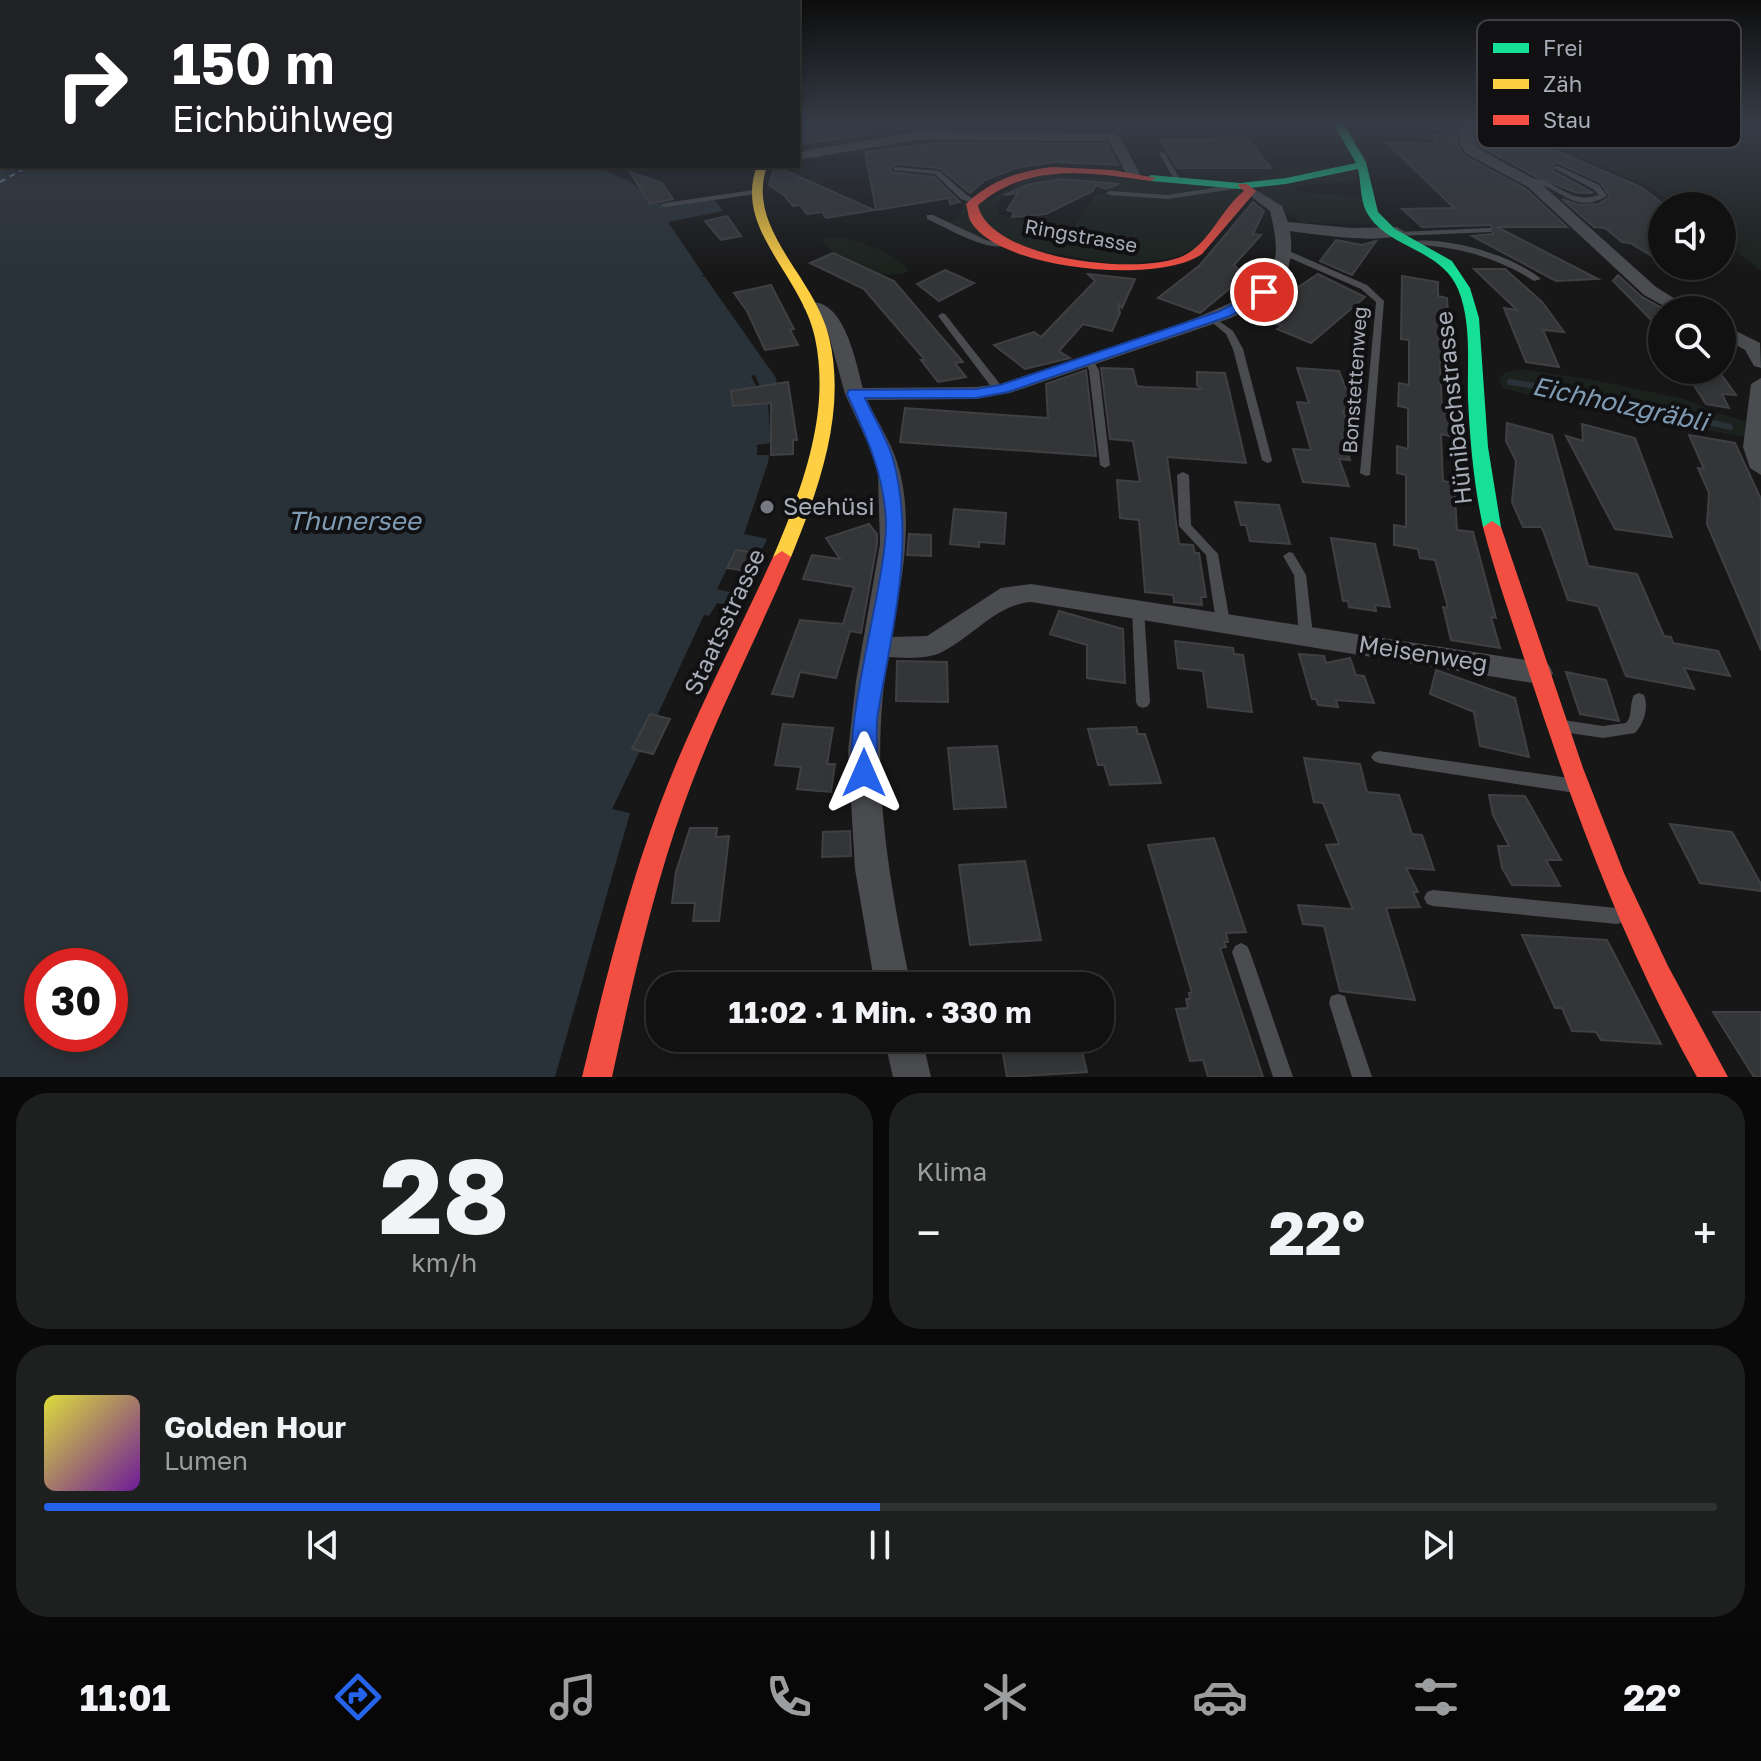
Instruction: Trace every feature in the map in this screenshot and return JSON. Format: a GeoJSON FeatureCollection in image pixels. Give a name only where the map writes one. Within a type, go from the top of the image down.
{"type":"FeatureCollection","features":[{"type":"Feature","properties":{"kind":"street"},"geometry":{"type":"LineString","coordinates":[[753,192],[759,173]]}},
{"type":"Feature","properties":{"kind":"street","name":"Ringstrasse"},"geometry":{"type":"LineString","coordinates":[[1048,173],[1028,175],[994,187],[974,202],[971,208],[975,222],[1007,244],[1046,256],[1110,267],[1144,269],[1163,266],[1198,252],[1244,188]]}},
{"type":"Feature","properties":{"kind":"street","name":"Ringstrasse"},"geometry":{"type":"LineString","coordinates":[[1118,173],[1244,188],[1319,173]]}},
{"type":"Feature","properties":{"kind":"street","name":"Hünibachstrasse"},"geometry":{"type":"LineString","coordinates":[[1363,173],[1370,208],[1379,220],[1449,266],[1461,281],[1468,299],[1486,497],[1555,725],[1625,917],[1649,967],[1713,1077]]}},
{"type":"Feature","properties":{"kind":"street"},"geometry":{"type":"LineString","coordinates":[[1513,173],[1546,195],[1659,296]]}},
{"type":"Feature","properties":{"kind":"street"},"geometry":{"type":"LineString","coordinates":[[855,394],[999,390],[1212,319],[1248,303],[1276,279],[1286,253],[1277,209],[1244,188]]}},
{"type":"Feature","properties":{"kind":"street","name":"Staatsstrasse"},"geometry":{"type":"LineString","coordinates":[[597,1077],[631,932],[667,817],[717,695],[791,535],[817,463],[825,415],[824,348],[812,307],[756,208],[753,192]]}},
{"type":"Feature","properties":{"kind":"street"},"geometry":{"type":"LineString","coordinates":[[1281,226],[1403,236]]}},
{"type":"Feature","properties":{"kind":"street"},"geometry":{"type":"LineString","coordinates":[[812,307],[825,314],[840,334],[855,394],[884,457],[895,521],[891,576],[864,726],[864,796],[871,875],[890,972]]}},
{"type":"Feature","properties":{"kind":"street"},"geometry":{"type":"LineString","coordinates":[[1736,337],[1753,347],[1761,362]]}},
{"type":"Feature","properties":{"kind":"street"},"geometry":{"type":"LineString","coordinates":[[1761,384],[1754,441],[1761,468]]}},
{"type":"Feature","properties":{"kind":"street","name":"Meisenweg"},"geometry":{"type":"LineString","coordinates":[[878,646],[910,648],[933,645],[1002,599],[1020,593],[1539,673]]}},
{"type":"Feature","properties":{"kind":"street"},"geometry":{"type":"LineString","coordinates":[[906,1052],[912,1077]]}},
{"type":"Feature","properties":{"kind":"lane","name":"Ringstrasse"},"geometry":{"type":"LineString","coordinates":[[938,173],[974,202]]}},
{"type":"Feature","properties":{"kind":"lane"},"geometry":{"type":"LineString","coordinates":[[1174,173],[1177,179]]}},
{"type":"Feature","properties":{"kind":"lane"},"geometry":{"type":"LineString","coordinates":[[1525,180],[1545,182],[1559,194],[1573,200],[1590,201],[1603,196],[1596,187],[1569,173]]}},
{"type":"Feature","properties":{"kind":"lane","name":"Ringstrasse"},"geometry":{"type":"LineString","coordinates":[[1110,193],[1168,197],[1244,188]]}},
{"type":"Feature","properties":{"kind":"lane"},"geometry":{"type":"LineString","coordinates":[[665,205],[753,192]]}},
{"type":"Feature","properties":{"kind":"lane","name":"Ringstrasse"},"geometry":{"type":"LineString","coordinates":[[930,217],[984,242],[1007,244]]}},
{"type":"Feature","properties":{"kind":"lane"},"geometry":{"type":"LineString","coordinates":[[1403,236],[1488,230]]}},
{"type":"Feature","properties":{"kind":"lane"},"geometry":{"type":"LineString","coordinates":[[1403,236],[1498,260],[1522,268],[1537,279]]}},
{"type":"Feature","properties":{"kind":"lane","name":"Bonstettenweg"},"geometry":{"type":"LineString","coordinates":[[1286,253],[1364,287],[1380,301],[1366,473]]}},
{"type":"Feature","properties":{"kind":"lane"},"geometry":{"type":"LineString","coordinates":[[942,316],[999,390]]}},
{"type":"Feature","properties":{"kind":"lane"},"geometry":{"type":"LineString","coordinates":[[1212,319],[1233,338],[1267,460]]}},
{"type":"Feature","properties":{"kind":"lane"},"geometry":{"type":"LineString","coordinates":[[1089,361],[1094,370],[1105,465]]}},
{"type":"Feature","properties":{"kind":"lane"},"geometry":{"type":"LineString","coordinates":[[1183,475],[1185,526],[1212,554],[1223,622]]}},
{"type":"Feature","properties":{"kind":"lane"},"geometry":{"type":"LineString","coordinates":[[1289,556],[1300,575],[1306,635]]}},
{"type":"Feature","properties":{"kind":"lane"},"geometry":{"type":"LineString","coordinates":[[1138,609],[1143,702]]}},
{"type":"Feature","properties":{"kind":"lane"},"geometry":{"type":"LineString","coordinates":[[1555,725],[1603,732],[1630,729],[1636,722],[1639,699]]}},
{"type":"Feature","properties":{"kind":"lane"},"geometry":{"type":"LineString","coordinates":[[1379,757],[1576,786]]}},
{"type":"Feature","properties":{"kind":"lane"},"geometry":{"type":"LineString","coordinates":[[1433,898],[1625,917]]}},
{"type":"Feature","properties":{"kind":"lane"},"geometry":{"type":"LineString","coordinates":[[1241,952],[1283,1077]]}},
{"type":"Feature","properties":{"kind":"lane"},"geometry":{"type":"LineString","coordinates":[[1338,1003],[1362,1077]]}},
{"type":"Feature","properties":{"kind":"shaded area"},"geometry":{"type":"Polygon","coordinates":[[[1271,173],[1358,173],[1356,181],[1296,186],[1295,191],[1360,197],[1375,224],[1303,223],[1251,191],[1202,247],[1173,258],[1123,265],[1001,245],[944,224],[960,216],[964,202],[991,199],[1036,174],[1238,186],[1271,173]],[[1054,178],[1009,191],[996,205],[998,213],[1010,219],[1074,228],[1095,195],[1110,193],[1090,184],[1054,178]]]}},
{"type":"Feature","properties":{"kind":"shaded area"},"geometry":{"type":"Polygon","coordinates":[[[1617,173],[1761,173],[1761,271],[1736,252],[1736,192],[1658,192],[1617,173]]]}},
{"type":"Feature","properties":{"kind":"shaded area"},"geometry":{"type":"Polygon","coordinates":[[[826,237],[871,246],[893,257],[909,271],[887,275],[862,269],[830,249],[822,241],[826,237]]]}},
{"type":"Feature","properties":{"kind":"shaded area"},"geometry":{"type":"Polygon","coordinates":[[[1521,369],[1684,399],[1717,413],[1756,424],[1761,440],[1557,403],[1503,388],[1499,380],[1504,373],[1521,369]]]}},
{"type":"Feature","properties":{"kind":"water","name":"Thunersee"},"geometry":{"type":"Polygon","coordinates":[[[0,173],[611,173],[629,181],[652,199],[647,200],[650,205],[663,203],[665,206],[713,198],[723,211],[668,222],[704,275],[701,276],[705,277],[776,378],[777,385],[760,387],[755,375],[751,376],[757,387],[759,403],[768,403],[771,443],[757,445],[757,455],[769,455],[768,463],[744,534],[767,539],[760,554],[736,551],[717,589],[734,593],[727,605],[717,603],[709,616],[704,615],[657,716],[650,715],[632,748],[640,751],[612,809],[630,813],[555,1077],[0,1077],[0,173]]]}},
{"type":"Feature","properties":{"kind":"building"},"geometry":{"type":"Polygon","coordinates":[[[631,173],[662,183],[673,199],[650,204],[631,173]]]}},
{"type":"Feature","properties":{"kind":"building"},"geometry":{"type":"Polygon","coordinates":[[[773,173],[791,173],[874,210],[826,218],[822,212],[807,214],[800,205],[793,206],[769,185],[773,173]]]}},
{"type":"Feature","properties":{"kind":"building"},"geometry":{"type":"Polygon","coordinates":[[[869,173],[934,177],[960,202],[950,204],[949,198],[876,210],[869,173]]]}},
{"type":"Feature","properties":{"kind":"building"},"geometry":{"type":"Polygon","coordinates":[[[946,173],[1002,173],[985,180],[970,193],[946,173]]]}},
{"type":"Feature","properties":{"kind":"building"},"geometry":{"type":"Polygon","coordinates":[[[1418,173],[1496,173],[1526,189],[1567,227],[1497,227],[1598,279],[1556,281],[1472,236],[1493,234],[1491,225],[1422,227],[1402,209],[1454,208],[1418,173]]]}},
{"type":"Feature","properties":{"kind":"building"},"geometry":{"type":"Polygon","coordinates":[[[1530,173],[1557,173],[1593,193],[1577,193],[1530,173]]]}},
{"type":"Feature","properties":{"kind":"building"},"geometry":{"type":"Polygon","coordinates":[[[1581,173],[1609,173],[1648,192],[1648,254],[1622,242],[1605,228],[1594,227],[1562,199],[1579,205],[1598,204],[1610,197],[1600,182],[1581,173]]]}},
{"type":"Feature","properties":{"kind":"building"},"geometry":{"type":"Polygon","coordinates":[[[1062,179],[1119,184],[1106,189],[1096,185],[1093,191],[1046,214],[1012,217],[1014,212],[1007,210],[1018,193],[1004,195],[1030,184],[1062,179]]]}},
{"type":"Feature","properties":{"kind":"building"},"geometry":{"type":"Polygon","coordinates":[[[1253,202],[1264,211],[1253,234],[1261,235],[1234,265],[1245,276],[1200,313],[1158,298],[1200,265],[1253,202]]]}},
{"type":"Feature","properties":{"kind":"building"},"geometry":{"type":"Polygon","coordinates":[[[727,216],[741,236],[721,240],[705,221],[727,216]]]}},
{"type":"Feature","properties":{"kind":"building"},"geometry":{"type":"Polygon","coordinates":[[[1336,240],[1362,245],[1376,241],[1352,275],[1320,261],[1336,240]]]}},
{"type":"Feature","properties":{"kind":"building"},"geometry":{"type":"Polygon","coordinates":[[[833,253],[894,281],[963,362],[955,363],[966,377],[938,382],[921,360],[925,360],[864,289],[810,263],[833,253]]]}},
{"type":"Feature","properties":{"kind":"building"},"geometry":{"type":"Polygon","coordinates":[[[1474,269],[1505,269],[1542,302],[1564,332],[1543,330],[1559,367],[1526,362],[1504,308],[1517,310],[1474,269]]]}},
{"type":"Feature","properties":{"kind":"building"},"geometry":{"type":"Polygon","coordinates":[[[945,270],[974,283],[939,301],[917,284],[945,270]]]}},
{"type":"Feature","properties":{"kind":"building"},"geometry":{"type":"Polygon","coordinates":[[[1088,274],[1135,279],[1122,308],[1118,304],[1120,313],[1112,331],[1083,324],[1059,351],[1070,358],[1025,369],[994,345],[1034,332],[1041,337],[1095,281],[1088,274]]]}},
{"type":"Feature","properties":{"kind":"building"},"geometry":{"type":"Polygon","coordinates":[[[1318,274],[1365,297],[1311,343],[1277,329],[1282,326],[1255,316],[1318,274]]]}},
{"type":"Feature","properties":{"kind":"building"},"geometry":{"type":"Polygon","coordinates":[[[1618,275],[1648,300],[1648,317],[1613,281],[1618,275]]]}},
{"type":"Feature","properties":{"kind":"building"},"geometry":{"type":"Polygon","coordinates":[[[1402,276],[1438,282],[1438,296],[1447,298],[1451,364],[1440,362],[1442,412],[1453,414],[1454,437],[1441,434],[1443,481],[1454,483],[1457,530],[1473,532],[1496,618],[1491,617],[1500,648],[1451,640],[1443,607],[1448,608],[1435,560],[1420,558],[1418,549],[1394,545],[1394,525],[1406,527],[1406,475],[1397,473],[1397,446],[1408,449],[1408,408],[1398,406],[1399,383],[1409,385],[1409,340],[1401,339],[1402,276]]]}},
{"type":"Feature","properties":{"kind":"building"},"geometry":{"type":"Polygon","coordinates":[[[771,285],[794,329],[790,330],[798,345],[765,350],[747,311],[734,293],[771,285]]]}},
{"type":"Feature","properties":{"kind":"building"},"geometry":{"type":"Polygon","coordinates":[[[1101,368],[1133,369],[1137,386],[1145,387],[1201,389],[1197,385],[1197,372],[1225,373],[1246,463],[1167,457],[1179,544],[1193,545],[1195,553],[1199,553],[1206,597],[1201,597],[1202,605],[1174,602],[1173,595],[1145,592],[1139,520],[1120,518],[1117,480],[1140,482],[1133,441],[1110,439],[1101,368]]]}},
{"type":"Feature","properties":{"kind":"building"},"geometry":{"type":"Polygon","coordinates":[[[1297,368],[1339,371],[1355,412],[1343,411],[1352,435],[1342,434],[1350,460],[1339,459],[1349,486],[1303,482],[1293,449],[1311,450],[1297,402],[1309,403],[1297,368]]]}},
{"type":"Feature","properties":{"kind":"building"},"geometry":{"type":"Polygon","coordinates":[[[1086,370],[1096,456],[900,442],[905,408],[1048,418],[1046,384],[1086,370]]]}},
{"type":"Feature","properties":{"kind":"building"},"geometry":{"type":"Polygon","coordinates":[[[788,382],[797,440],[793,440],[793,454],[771,455],[771,403],[733,406],[731,391],[788,382]]]}},
{"type":"Feature","properties":{"kind":"building"},"geometry":{"type":"Polygon","coordinates":[[[1693,384],[1728,384],[1736,395],[1722,394],[1729,408],[1706,404],[1693,384]]]}},
{"type":"Feature","properties":{"kind":"building"},"geometry":{"type":"Polygon","coordinates":[[[1507,423],[1552,435],[1588,566],[1637,574],[1664,636],[1671,637],[1673,643],[1718,651],[1730,676],[1684,668],[1694,689],[1626,676],[1598,606],[1568,600],[1543,530],[1541,527],[1523,527],[1512,502],[1516,461],[1506,441],[1507,423]]]}},
{"type":"Feature","properties":{"kind":"building"},"geometry":{"type":"Polygon","coordinates":[[[1582,424],[1635,438],[1672,537],[1615,529],[1566,436],[1583,441],[1582,424]]]}},
{"type":"Feature","properties":{"kind":"building"},"geometry":{"type":"Polygon","coordinates":[[[1689,435],[1735,443],[1761,499],[1761,650],[1707,524],[1709,493],[1698,468],[1704,469],[1689,435]]]}},
{"type":"Feature","properties":{"kind":"building"},"geometry":{"type":"Polygon","coordinates":[[[1235,502],[1279,505],[1290,544],[1250,541],[1246,525],[1241,525],[1235,502]]]}},
{"type":"Feature","properties":{"kind":"building"},"geometry":{"type":"Polygon","coordinates":[[[954,509],[1006,513],[1004,544],[979,542],[979,547],[950,544],[954,509]]]}},
{"type":"Feature","properties":{"kind":"building"},"geometry":{"type":"Polygon","coordinates":[[[869,524],[877,534],[877,544],[861,633],[850,631],[836,678],[800,672],[793,697],[772,694],[800,620],[843,624],[854,587],[803,579],[812,555],[840,559],[826,538],[869,524]]]}},
{"type":"Feature","properties":{"kind":"building"},"geometry":{"type":"Polygon","coordinates":[[[909,534],[931,535],[931,556],[907,555],[909,534]]]}},
{"type":"Feature","properties":{"kind":"building"},"geometry":{"type":"Polygon","coordinates":[[[1331,538],[1375,544],[1390,607],[1375,605],[1376,611],[1349,607],[1348,601],[1343,601],[1331,538]]]}},
{"type":"Feature","properties":{"kind":"building"},"geometry":{"type":"Polygon","coordinates":[[[736,550],[762,554],[753,572],[727,568],[736,550]]]}},
{"type":"Feature","properties":{"kind":"building"},"geometry":{"type":"Polygon","coordinates":[[[1059,611],[1123,629],[1125,683],[1087,678],[1087,645],[1050,634],[1059,611]]]}},
{"type":"Feature","properties":{"kind":"building"},"geometry":{"type":"Polygon","coordinates":[[[1175,641],[1233,648],[1234,654],[1243,655],[1252,712],[1208,707],[1203,671],[1178,668],[1175,641]]]}},
{"type":"Feature","properties":{"kind":"building"},"geometry":{"type":"Polygon","coordinates":[[[1299,654],[1324,656],[1326,663],[1350,658],[1356,675],[1364,676],[1374,703],[1336,700],[1338,707],[1318,705],[1316,699],[1312,699],[1299,654]]]}},
{"type":"Feature","properties":{"kind":"building"},"geometry":{"type":"Polygon","coordinates":[[[897,661],[947,662],[948,702],[896,701],[897,661]]]}},
{"type":"Feature","properties":{"kind":"building"},"geometry":{"type":"Polygon","coordinates":[[[1436,670],[1515,698],[1529,757],[1480,746],[1474,712],[1430,694],[1436,670]]]}},
{"type":"Feature","properties":{"kind":"building"},"geometry":{"type":"Polygon","coordinates":[[[1566,672],[1606,680],[1619,721],[1580,714],[1566,672]]]}},
{"type":"Feature","properties":{"kind":"building"},"geometry":{"type":"Polygon","coordinates":[[[650,714],[670,719],[653,754],[632,749],[650,714]]]}},
{"type":"Feature","properties":{"kind":"building"},"geometry":{"type":"Polygon","coordinates":[[[783,724],[833,728],[827,764],[835,764],[831,792],[797,789],[801,767],[775,765],[783,724]]]}},
{"type":"Feature","properties":{"kind":"building"},"geometry":{"type":"Polygon","coordinates":[[[1136,727],[1138,734],[1145,734],[1161,783],[1110,785],[1104,765],[1098,765],[1088,729],[1136,727]]]}},
{"type":"Feature","properties":{"kind":"building"},"geometry":{"type":"Polygon","coordinates":[[[997,746],[1006,807],[954,809],[948,748],[997,746]]]}},
{"type":"Feature","properties":{"kind":"building"},"geometry":{"type":"Polygon","coordinates":[[[1304,758],[1360,764],[1367,792],[1399,795],[1412,834],[1422,835],[1434,870],[1406,868],[1418,892],[1413,892],[1420,907],[1386,908],[1415,1000],[1340,991],[1324,926],[1303,924],[1298,905],[1353,909],[1326,845],[1339,844],[1323,803],[1314,802],[1304,758]]]}},
{"type":"Feature","properties":{"kind":"building"},"geometry":{"type":"Polygon","coordinates":[[[1489,795],[1525,796],[1561,860],[1546,860],[1560,886],[1512,885],[1502,868],[1498,846],[1509,846],[1493,815],[1489,795]]]}},
{"type":"Feature","properties":{"kind":"building"},"geometry":{"type":"Polygon","coordinates":[[[1670,824],[1732,832],[1761,884],[1761,891],[1700,883],[1670,824]]]}},
{"type":"Feature","properties":{"kind":"building"},"geometry":{"type":"Polygon","coordinates":[[[690,828],[717,828],[716,837],[729,836],[719,921],[693,921],[695,903],[672,903],[676,872],[690,828]]]}},
{"type":"Feature","properties":{"kind":"building"},"geometry":{"type":"Polygon","coordinates":[[[850,831],[851,856],[822,857],[823,832],[850,831]]]}},
{"type":"Feature","properties":{"kind":"building"},"geometry":{"type":"Polygon","coordinates":[[[1214,838],[1246,932],[1226,933],[1226,947],[1220,948],[1263,1077],[1208,1077],[1203,1060],[1190,1061],[1176,1009],[1188,1008],[1186,999],[1190,999],[1189,993],[1192,993],[1148,845],[1214,838]]]}},
{"type":"Feature","properties":{"kind":"building"},"geometry":{"type":"Polygon","coordinates":[[[1025,861],[1041,940],[970,945],[959,865],[1025,861]]]}},
{"type":"Feature","properties":{"kind":"building"},"geometry":{"type":"Polygon","coordinates":[[[1522,935],[1607,940],[1661,1044],[1601,1040],[1596,1032],[1572,1031],[1562,1008],[1555,1008],[1522,935]]]}},
{"type":"Feature","properties":{"kind":"building"},"geometry":{"type":"Polygon","coordinates":[[[1713,1012],[1761,1012],[1761,1077],[1754,1077],[1713,1012]]]}},
{"type":"Feature","properties":{"kind":"building"},"geometry":{"type":"Polygon","coordinates":[[[1003,1052],[1082,1052],[1087,1072],[1007,1077],[1003,1052]]]}},
{"type":"Feature","properties":{"kind":"waterway","name":"Eichholzgräbli"},"geometry":{"type":"LineString","coordinates":[[1515,383],[1510,382],[1612,398],[1730,427]]}},
{"type":"Feature","properties":{"kind":"ferry route"},"geometry":{"type":"LineString","coordinates":[[0,182],[16,173]]}},
{"type":"Feature","properties":{"kind":"traffic: fast"},"geometry":{"type":"LineString","coordinates":[[1151,178],[1240,186],[1322,173]]}},
{"type":"Feature","properties":{"kind":"traffic: fast"},"geometry":{"type":"LineString","coordinates":[[1364,173],[1368,200],[1381,223],[1437,256],[1456,274],[1464,288],[1472,318],[1480,447],[1492,527]]}},
{"type":"Feature","properties":{"kind":"traffic: slow"},"geometry":{"type":"LineString","coordinates":[[759,173],[755,200],[760,217],[812,305],[826,362],[826,412],[822,437],[809,486],[782,557]]}},
{"type":"Feature","properties":{"kind":"traffic: jam"},"geometry":{"type":"LineString","coordinates":[[1032,173],[997,185],[972,204],[977,222],[992,236],[1015,248],[1044,257],[1110,267],[1168,264],[1188,258],[1206,244],[1234,207],[1251,191],[1243,186]]}},
{"type":"Feature","properties":{"kind":"traffic: jam"},"geometry":{"type":"LineString","coordinates":[[1115,173],[1151,178]]}},
{"type":"Feature","properties":{"kind":"traffic: jam"},"geometry":{"type":"LineString","coordinates":[[1492,527],[1506,577],[1591,821],[1658,976],[1713,1077]]}},
{"type":"Feature","properties":{"kind":"traffic: jam"},"geometry":{"type":"LineString","coordinates":[[597,1077],[621,975],[659,840],[696,743],[782,557]]}},
{"type":"Feature","properties":{"kind":"place","name":"Seehüsi"},"geometry":{"type":"Point","coordinates":[767,507]}},
{"type":"Feature","properties":{"kind":"route"},"geometry":{"type":"LineString","coordinates":[[864,773],[864,726],[891,576],[895,521],[889,472],[855,394],[976,393],[1003,389],[1225,314],[1264,292]]}}]}
